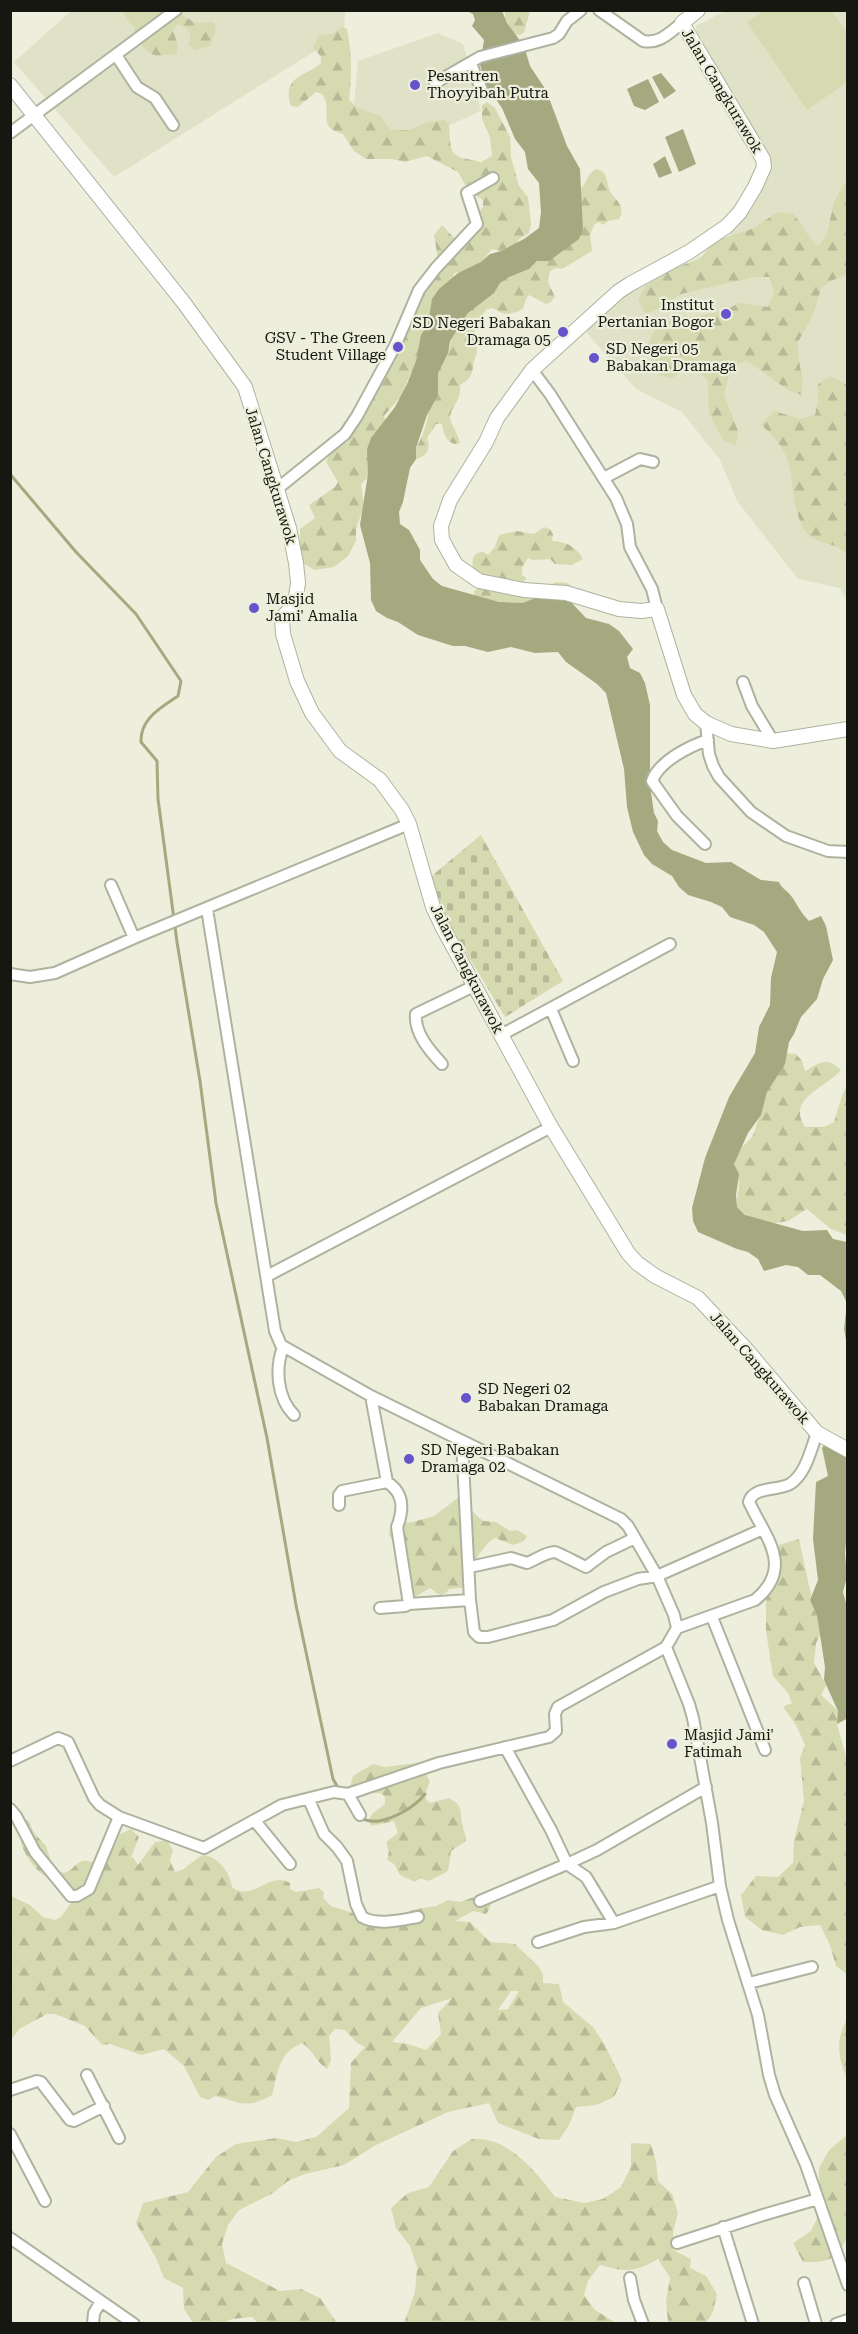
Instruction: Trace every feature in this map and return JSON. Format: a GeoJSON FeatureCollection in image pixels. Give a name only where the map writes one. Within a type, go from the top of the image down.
{"type":"FeatureCollection","features":[{"type":"Feature","properties":{"kind":"street"},"geometry":{"type":"LineString","coordinates":[[10,133],[176,10]]}},
{"type":"Feature","properties":{"kind":"street"},"geometry":{"type":"LineString","coordinates":[[435,84],[475,60],[559,34],[567,21],[580,10]]}},
{"type":"Feature","properties":{"kind":"street"},"geometry":{"type":"LineString","coordinates":[[599,10],[643,41],[652,42],[664,38],[682,23]]}},
{"type":"Feature","properties":{"kind":"street","name":"Jalan Cangkurawok"},"geometry":{"type":"LineString","coordinates":[[657,609],[641,611],[619,609],[566,592],[496,586],[479,581],[466,574],[449,555],[442,540],[441,526],[450,500],[486,442],[497,418],[532,370],[598,313],[618,292],[720,232],[740,212],[761,175],[764,167],[763,159],[682,23],[698,10]]}},
{"type":"Feature","properties":{"kind":"street"},"geometry":{"type":"LineString","coordinates":[[116,56],[137,87],[155,98],[173,125]]}},
{"type":"Feature","properties":{"kind":"street"},"geometry":{"type":"LineString","coordinates":[[475,60],[483,93]]}},
{"type":"Feature","properties":{"kind":"street","name":"Jalan Cangkurawok"},"geometry":{"type":"LineString","coordinates":[[10,85],[184,303],[245,387],[289,528],[296,563],[298,583],[296,596],[292,608],[282,618],[283,634],[303,698],[340,752],[369,770],[389,789],[409,824],[433,907],[550,1127],[622,1243],[638,1263],[672,1286],[698,1298],[746,1348],[822,1436]]}},
{"type":"Feature","properties":{"kind":"street"},"geometry":{"type":"LineString","coordinates":[[277,489],[345,434],[394,346],[419,290],[477,224],[467,193],[493,177]]}},
{"type":"Feature","properties":{"kind":"street"},"geometry":{"type":"LineString","coordinates":[[532,370],[604,478],[624,516],[630,547],[652,589],[684,695],[695,714],[706,723],[731,734],[773,741],[848,729]]}},
{"type":"Feature","properties":{"kind":"street"},"geometry":{"type":"LineString","coordinates":[[604,478],[640,459],[653,462]]}},
{"type":"Feature","properties":{"kind":"street"},"geometry":{"type":"LineString","coordinates":[[743,682],[752,706],[773,741]]}},
{"type":"Feature","properties":{"kind":"street"},"geometry":{"type":"LineString","coordinates":[[706,723],[709,754],[719,777],[751,812],[786,836],[828,851],[848,852]]}},
{"type":"Feature","properties":{"kind":"street"},"geometry":{"type":"LineString","coordinates":[[705,844],[677,816],[652,781],[656,773],[681,751],[708,740]]}},
{"type":"Feature","properties":{"kind":"street"},"geometry":{"type":"LineString","coordinates":[[10,974],[30,977],[49,975],[409,824]]}},
{"type":"Feature","properties":{"kind":"street"},"geometry":{"type":"LineString","coordinates":[[111,885],[134,938]]}},
{"type":"Feature","properties":{"kind":"street"},"geometry":{"type":"LineString","coordinates":[[207,909],[275,1331],[283,1347],[371,1396],[611,1513],[627,1526],[657,1576],[674,1615],[677,1628]]}},
{"type":"Feature","properties":{"kind":"street"},"geometry":{"type":"LineString","coordinates":[[501,1035],[603,978],[670,944]]}},
{"type":"Feature","properties":{"kind":"street"},"geometry":{"type":"LineString","coordinates":[[442,1064],[422,1038],[417,1028],[416,1014],[474,986]]}},
{"type":"Feature","properties":{"kind":"street"},"geometry":{"type":"LineString","coordinates":[[551,1009],[573,1061]]}},
{"type":"Feature","properties":{"kind":"street"},"geometry":{"type":"LineString","coordinates":[[267,1276],[550,1127]]}},
{"type":"Feature","properties":{"kind":"street"},"geometry":{"type":"LineString","coordinates":[[283,1347],[277,1364],[278,1371],[286,1406],[294,1415]]}},
{"type":"Feature","properties":{"kind":"street"},"geometry":{"type":"LineString","coordinates":[[371,1396],[387,1482]]}},
{"type":"Feature","properties":{"kind":"street"},"geometry":{"type":"LineString","coordinates":[[10,1761],[62,1738],[68,1742],[94,1798],[100,1805],[119,1817],[202,1848],[282,1805],[300,1799],[309,1800],[334,1792],[347,1794],[439,1763],[549,1737],[556,1731],[555,1714],[558,1707],[666,1647],[677,1628],[755,1600],[764,1593],[776,1563],[774,1549],[749,1502],[750,1497],[755,1492],[782,1488],[793,1482],[822,1436],[848,1450]]}},
{"type":"Feature","properties":{"kind":"street"},"geometry":{"type":"LineString","coordinates":[[462,1442],[470,1600],[474,1632],[479,1637],[488,1637],[553,1620],[604,1592],[638,1579],[657,1576],[763,1529]]}},
{"type":"Feature","properties":{"kind":"street"},"geometry":{"type":"LineString","coordinates":[[339,1505],[339,1495],[342,1491],[387,1482],[396,1488],[401,1499],[401,1517],[397,1527],[409,1604]]}},
{"type":"Feature","properties":{"kind":"street"},"geometry":{"type":"LineString","coordinates":[[470,1567],[511,1558],[527,1563],[557,1552],[586,1567],[606,1552],[634,1538]]}},
{"type":"Feature","properties":{"kind":"street"},"geometry":{"type":"LineString","coordinates":[[380,1608],[470,1600]]}},
{"type":"Feature","properties":{"kind":"street"},"geometry":{"type":"LineString","coordinates":[[712,1617],[765,1750]]}},
{"type":"Feature","properties":{"kind":"street"},"geometry":{"type":"LineString","coordinates":[[666,1647],[689,1704],[706,1787],[720,1886],[728,1920],[749,1983],[775,2095],[802,2153],[848,2285]]}},
{"type":"Feature","properties":{"kind":"street"},"geometry":{"type":"LineString","coordinates":[[505,1747],[567,1864],[586,1876],[614,1923]]}},
{"type":"Feature","properties":{"kind":"street"},"geometry":{"type":"LineString","coordinates":[[480,1901],[597,1850],[706,1787]]}},
{"type":"Feature","properties":{"kind":"street"},"geometry":{"type":"LineString","coordinates":[[347,1794],[360,1815]]}},
{"type":"Feature","properties":{"kind":"street"},"geometry":{"type":"LineString","coordinates":[[309,1800],[324,1834],[343,1853],[347,1861],[356,1904],[362,1917],[373,1921],[418,1917]]}},
{"type":"Feature","properties":{"kind":"street"},"geometry":{"type":"LineString","coordinates":[[10,1809],[16,1816],[34,1852],[70,1896],[77,1896],[89,1889],[119,1817]]}},
{"type":"Feature","properties":{"kind":"street"},"geometry":{"type":"LineString","coordinates":[[255,1821],[290,1864]]}},
{"type":"Feature","properties":{"kind":"street"},"geometry":{"type":"LineString","coordinates":[[538,1942],[584,1927],[614,1923],[720,1886]]}},
{"type":"Feature","properties":{"kind":"street"},"geometry":{"type":"LineString","coordinates":[[749,1983],[812,1967]]}},
{"type":"Feature","properties":{"kind":"street"},"geometry":{"type":"LineString","coordinates":[[87,2074],[120,2138]]}},
{"type":"Feature","properties":{"kind":"street"},"geometry":{"type":"LineString","coordinates":[[10,2090],[37,2081],[41,2082],[70,2120],[74,2121],[104,2106]]}},
{"type":"Feature","properties":{"kind":"street"},"geometry":{"type":"LineString","coordinates":[[10,2133],[45,2201]]}},
{"type":"Feature","properties":{"kind":"street"},"geometry":{"type":"LineString","coordinates":[[677,2243],[818,2199]]}},
{"type":"Feature","properties":{"kind":"street"},"geometry":{"type":"LineString","coordinates":[[723,2227],[753,2324]]}},
{"type":"Feature","properties":{"kind":"street"},"geometry":{"type":"LineString","coordinates":[[10,2238],[134,2324]]}},
{"type":"Feature","properties":{"kind":"street"},"geometry":{"type":"LineString","coordinates":[[630,2278],[634,2300],[644,2324]]}},
{"type":"Feature","properties":{"kind":"street"},"geometry":{"type":"LineString","coordinates":[[804,2283],[816,2324]]}},
{"type":"Feature","properties":{"kind":"street"},"geometry":{"type":"LineString","coordinates":[[93,2324],[93,2313],[101,2301]]}},
{"type":"Feature","properties":{"kind":"street"},"geometry":{"type":"LineString","coordinates":[[836,2324],[848,2320]]}},
{"type":"Feature","properties":{"kind":"shaded area"},"geometry":{"type":"Polygon","coordinates":[[[71,11],[345,11],[344,33],[114,177],[14,62],[71,11]]]}},
{"type":"Feature","properties":{"kind":"shaded area"},"geometry":{"type":"Polygon","coordinates":[[[467,11],[502,11],[507,23],[524,46],[530,66],[546,90],[567,146],[580,169],[583,230],[579,239],[549,261],[537,261],[529,269],[500,283],[494,293],[468,313],[450,341],[448,353],[438,373],[438,395],[427,415],[416,448],[416,459],[410,468],[399,512],[400,524],[409,530],[420,550],[420,560],[433,579],[442,586],[499,602],[523,603],[535,598],[570,601],[586,618],[609,624],[619,631],[633,649],[627,657],[630,668],[640,673],[650,705],[650,785],[654,813],[658,821],[657,831],[663,842],[672,850],[706,863],[731,862],[761,880],[779,882],[809,921],[821,916],[826,926],[833,960],[823,979],[817,999],[801,1017],[789,1042],[785,1064],[767,1092],[761,1115],[748,1133],[734,1164],[739,1174],[736,1195],[737,1207],[745,1215],[803,1231],[827,1230],[833,1239],[847,1242],[847,1303],[841,1291],[820,1275],[808,1275],[798,1267],[786,1265],[764,1271],[758,1259],[748,1252],[698,1232],[693,1221],[692,1208],[705,1158],[729,1097],[755,1053],[759,1027],[770,1005],[771,978],[777,952],[764,932],[754,925],[730,917],[722,907],[688,895],[672,876],[652,864],[644,855],[633,832],[627,807],[624,769],[606,693],[566,662],[558,652],[535,653],[511,647],[488,652],[465,646],[453,646],[418,635],[387,618],[376,611],[371,600],[370,563],[360,525],[368,474],[367,449],[371,438],[395,407],[407,384],[416,361],[421,335],[428,324],[432,299],[439,289],[458,273],[481,262],[490,254],[524,239],[539,228],[541,212],[539,183],[528,169],[525,152],[515,139],[502,108],[488,88],[480,65],[484,40],[472,26],[475,20],[473,14],[467,11]]]}},
{"type":"Feature","properties":{"kind":"shaded area","name":"Institut Pertanian Bogor"},"geometry":{"type":"Polygon","coordinates":[[[725,11],[847,11],[847,600],[840,588],[798,579],[737,501],[720,460],[682,412],[636,389],[586,332],[621,297],[723,245],[761,190],[767,154],[694,40],[696,26],[725,11]]]}},
{"type":"Feature","properties":{"kind":"shaded area","name":"Pesantren Thoyyibah Putra"},"geometry":{"type":"Polygon","coordinates":[[[438,33],[463,44],[481,111],[432,133],[370,133],[354,104],[358,61],[438,33]]]}},
{"type":"Feature","properties":{"kind":"shaded area"},"geometry":{"type":"Polygon","coordinates":[[[661,73],[676,91],[664,99],[652,77],[661,73]]]}},
{"type":"Feature","properties":{"kind":"shaded area"},"geometry":{"type":"Polygon","coordinates":[[[648,79],[659,102],[645,110],[634,106],[627,89],[648,79]]]}},
{"type":"Feature","properties":{"kind":"shaded area"},"geometry":{"type":"Polygon","coordinates":[[[683,129],[696,164],[679,172],[665,137],[683,129]]]}},
{"type":"Feature","properties":{"kind":"shaded area"},"geometry":{"type":"Polygon","coordinates":[[[665,156],[672,173],[659,178],[653,164],[665,156]]]}},
{"type":"Feature","properties":{"kind":"shaded area"},"geometry":{"type":"Polygon","coordinates":[[[847,1303],[847,1346],[844,1329],[847,1303]]]}},
{"type":"Feature","properties":{"kind":"shaded area"},"geometry":{"type":"Polygon","coordinates":[[[827,1441],[848,1452],[848,1523],[845,1553],[847,1577],[843,1592],[848,1610],[848,1718],[837,1724],[838,1711],[824,1680],[825,1667],[817,1615],[810,1600],[818,1580],[813,1539],[816,1482],[828,1476],[822,1448],[827,1441]]]}},
{"type":"Feature","properties":{"kind":"green space"},"geometry":{"type":"Polygon","coordinates":[[[121,11],[182,11],[182,15],[196,23],[214,22],[216,30],[210,46],[195,50],[188,45],[191,35],[186,28],[178,24],[173,30],[178,46],[176,55],[155,55],[147,51],[134,37],[135,28],[121,11]]]}},
{"type":"Feature","properties":{"kind":"green space"},"geometry":{"type":"Polygon","coordinates":[[[505,11],[530,11],[524,33],[513,34],[505,18],[505,11]]]}},
{"type":"Feature","properties":{"kind":"green space"},"geometry":{"type":"Polygon","coordinates":[[[764,11],[832,11],[847,33],[847,82],[807,110],[747,22],[764,11]]]}},
{"type":"Feature","properties":{"kind":"green space"},"geometry":{"type":"Polygon","coordinates":[[[342,27],[347,29],[350,47],[349,100],[358,108],[380,116],[391,130],[410,130],[427,122],[445,120],[449,124],[450,143],[454,153],[463,158],[481,162],[492,156],[490,137],[482,119],[482,105],[487,102],[495,108],[510,137],[511,157],[519,186],[528,197],[531,225],[529,233],[519,239],[516,244],[501,251],[492,249],[475,270],[454,273],[451,285],[429,319],[419,365],[411,372],[401,396],[384,416],[387,428],[372,473],[361,484],[364,506],[356,529],[356,541],[348,556],[334,567],[315,570],[304,564],[300,549],[300,529],[315,518],[309,505],[335,487],[338,482],[326,462],[334,444],[347,443],[368,409],[403,332],[413,323],[414,297],[438,260],[434,235],[442,225],[455,239],[483,207],[483,200],[468,190],[458,172],[427,156],[405,162],[392,159],[366,159],[354,151],[343,134],[335,131],[327,123],[325,100],[322,94],[316,92],[298,107],[291,106],[289,96],[293,82],[321,63],[321,57],[313,47],[319,35],[331,34],[342,27]]]}},
{"type":"Feature","properties":{"kind":"green space"},"geometry":{"type":"Polygon","coordinates":[[[596,169],[605,175],[611,193],[620,205],[622,212],[619,219],[608,221],[603,225],[599,222],[594,225],[590,235],[592,251],[562,269],[556,268],[550,271],[548,282],[555,297],[551,302],[546,304],[529,295],[523,309],[515,312],[508,314],[493,308],[487,309],[480,318],[481,324],[474,332],[477,353],[471,375],[460,385],[458,399],[451,412],[451,422],[460,443],[454,444],[449,441],[444,434],[442,424],[436,424],[427,438],[428,451],[426,454],[411,460],[427,421],[434,371],[443,353],[450,347],[456,329],[596,169]]]}},
{"type":"Feature","properties":{"kind":"green space"},"geometry":{"type":"Polygon","coordinates":[[[847,179],[847,274],[831,281],[821,289],[813,315],[798,342],[803,382],[801,395],[788,390],[746,360],[735,367],[728,379],[724,394],[738,431],[736,445],[723,440],[709,413],[708,381],[697,371],[683,371],[672,378],[658,375],[651,362],[648,346],[653,332],[666,323],[726,310],[739,303],[768,307],[774,293],[770,277],[755,277],[681,294],[658,309],[645,314],[638,300],[645,286],[671,269],[700,259],[710,246],[723,238],[752,229],[778,212],[793,214],[818,246],[827,234],[834,202],[847,179]]]}},
{"type":"Feature","properties":{"kind":"green space"},"geometry":{"type":"Polygon","coordinates":[[[831,376],[847,385],[847,556],[837,547],[815,539],[805,531],[798,517],[789,464],[784,451],[775,438],[761,425],[774,411],[800,419],[815,415],[818,384],[831,376]]]}},
{"type":"Feature","properties":{"kind":"green space"},"geometry":{"type":"Polygon","coordinates":[[[544,527],[550,529],[553,534],[552,541],[570,546],[583,559],[572,565],[555,564],[550,559],[528,558],[522,568],[522,575],[527,578],[516,589],[546,587],[556,582],[568,583],[577,592],[574,602],[568,606],[532,610],[474,597],[474,591],[478,588],[479,582],[472,574],[473,557],[477,553],[483,552],[488,555],[495,547],[499,535],[517,531],[534,534],[544,527]]]}},
{"type":"Feature","properties":{"kind":"green space"},"geometry":{"type":"Polygon","coordinates":[[[481,835],[563,981],[505,1017],[444,916],[428,879],[481,835]]]}},
{"type":"Feature","properties":{"kind":"green space"},"geometry":{"type":"Polygon","coordinates":[[[782,1053],[796,1054],[802,1061],[805,1071],[823,1062],[831,1063],[841,1070],[804,1101],[800,1109],[800,1117],[805,1127],[824,1127],[834,1122],[847,1086],[847,1235],[831,1229],[807,1209],[788,1221],[758,1226],[737,1207],[739,1184],[735,1161],[741,1148],[753,1135],[763,1103],[760,1095],[782,1053]]]}},
{"type":"Feature","properties":{"kind":"green space"},"geometry":{"type":"Polygon","coordinates":[[[459,1497],[484,1521],[496,1522],[510,1531],[517,1530],[527,1536],[524,1541],[513,1545],[495,1538],[490,1541],[467,1575],[462,1588],[449,1589],[440,1595],[430,1588],[415,1597],[409,1595],[396,1546],[389,1535],[391,1523],[396,1519],[409,1523],[434,1516],[459,1497]]]}},
{"type":"Feature","properties":{"kind":"green space"},"geometry":{"type":"Polygon","coordinates":[[[799,1539],[811,1595],[810,1600],[816,1610],[821,1633],[816,1643],[814,1663],[826,1685],[821,1695],[838,1711],[837,1724],[847,1760],[847,1974],[836,1966],[830,1945],[820,1925],[800,1927],[783,1935],[762,1930],[745,1917],[741,1895],[756,1876],[778,1877],[793,1863],[794,1841],[804,1801],[800,1758],[805,1745],[796,1725],[783,1707],[792,1703],[788,1693],[773,1676],[766,1631],[766,1581],[775,1569],[779,1545],[799,1539]]]}},
{"type":"Feature","properties":{"kind":"green space"},"geometry":{"type":"Polygon","coordinates":[[[416,1763],[421,1766],[430,1781],[425,1794],[426,1799],[430,1803],[449,1798],[459,1807],[466,1841],[451,1851],[448,1871],[429,1881],[420,1878],[415,1882],[400,1875],[394,1864],[387,1860],[389,1851],[386,1842],[398,1833],[394,1821],[371,1826],[369,1820],[372,1814],[385,1804],[385,1797],[381,1793],[371,1793],[358,1798],[349,1791],[353,1776],[373,1764],[385,1767],[416,1763]]]}},
{"type":"Feature","properties":{"kind":"green space"},"geometry":{"type":"Polygon","coordinates":[[[23,1819],[29,1821],[34,1833],[46,1846],[53,1868],[64,1873],[79,1862],[96,1860],[103,1849],[115,1846],[120,1834],[131,1829],[139,1837],[131,1858],[133,1857],[138,1865],[155,1842],[167,1840],[173,1850],[170,1861],[175,1872],[182,1870],[202,1855],[208,1856],[222,1866],[229,1876],[232,1887],[239,1891],[254,1889],[275,1880],[283,1880],[290,1883],[290,1889],[296,1892],[319,1888],[324,1892],[323,1898],[331,1906],[377,1921],[396,1920],[411,1910],[436,1906],[448,1900],[460,1902],[485,1893],[491,1903],[486,1914],[473,1911],[455,1921],[470,1922],[490,1942],[515,1944],[539,1967],[543,1975],[543,1983],[559,1984],[563,2002],[593,2027],[605,2045],[622,2080],[614,2097],[596,2105],[576,2107],[569,2125],[559,2140],[539,2139],[498,2123],[489,2103],[448,2112],[376,2145],[344,2165],[305,2174],[288,2181],[273,2193],[239,2210],[228,2225],[222,2244],[226,2263],[280,2291],[301,2289],[320,2298],[337,2323],[258,2323],[252,2317],[232,2319],[224,2323],[193,2323],[184,2309],[183,2288],[164,2278],[156,2258],[136,2223],[143,2203],[188,2192],[216,2157],[236,2144],[277,2138],[296,2142],[316,2137],[349,2108],[351,2063],[365,2047],[357,2043],[345,2030],[335,2029],[329,2036],[331,2060],[327,2069],[302,2043],[288,2052],[280,2064],[272,2095],[263,2100],[243,2103],[215,2096],[208,2100],[200,2097],[184,2066],[164,2049],[141,2055],[110,2044],[102,2045],[85,2026],[55,2014],[47,2014],[19,2029],[11,2040],[11,1896],[30,1905],[43,1917],[55,1920],[61,1917],[71,1903],[64,1888],[42,1874],[27,1856],[20,1841],[20,1826],[23,1819]],[[511,1991],[498,2010],[508,2009],[519,1991],[511,1991]],[[452,1998],[421,2008],[392,2042],[426,2050],[441,2034],[438,2013],[452,1998]]]}},
{"type":"Feature","properties":{"kind":"green space"},"geometry":{"type":"Polygon","coordinates":[[[847,2019],[847,2079],[839,2042],[847,2019]]]}},
{"type":"Feature","properties":{"kind":"green space"},"geometry":{"type":"Polygon","coordinates":[[[847,2135],[847,2238],[839,2251],[830,2259],[803,2262],[793,2243],[811,2231],[820,2212],[819,2168],[829,2150],[847,2135]]]}},
{"type":"Feature","properties":{"kind":"green space"},"geometry":{"type":"Polygon","coordinates":[[[472,2139],[489,2140],[509,2149],[535,2172],[555,2197],[584,2203],[603,2199],[621,2187],[631,2167],[631,2143],[651,2144],[658,2181],[672,2194],[678,2213],[673,2232],[673,2250],[691,2259],[690,2268],[706,2276],[717,2294],[713,2312],[706,2323],[668,2322],[666,2301],[670,2278],[658,2259],[630,2270],[600,2265],[588,2281],[584,2295],[595,2310],[614,2323],[404,2323],[415,2292],[417,2267],[410,2246],[396,2228],[391,2208],[408,2193],[429,2187],[453,2151],[472,2139]]]}},
{"type":"Feature","properties":{"kind":"waterway"},"geometry":{"type":"LineString","coordinates":[[10,474],[76,552],[136,614],[181,681],[178,696],[152,715],[144,727],[141,742],[157,761],[158,799],[177,942],[200,1081],[216,1203],[267,1438],[296,1605],[333,1779],[340,1791]]}},
{"type":"Feature","properties":{"kind":"waterway"},"geometry":{"type":"LineString","coordinates":[[360,1818],[369,1821],[385,1820],[404,1811],[425,1794]]}},
{"type":"Feature","properties":{"kind":"place","name":"Pesantren Thoyyibah Putra"},"geometry":{"type":"Point","coordinates":[415,85]}},
{"type":"Feature","properties":{"kind":"place","name":"Institut Pertanian Bogor"},"geometry":{"type":"Point","coordinates":[726,314]}},
{"type":"Feature","properties":{"kind":"place","name":"SD Negeri Babakan Dramaga 05"},"geometry":{"type":"Point","coordinates":[563,332]}},
{"type":"Feature","properties":{"kind":"place","name":"GSV - The Green Student Village"},"geometry":{"type":"Point","coordinates":[398,347]}},
{"type":"Feature","properties":{"kind":"place","name":"SD Negeri 05 Babakan Dramaga"},"geometry":{"type":"Point","coordinates":[594,358]}},
{"type":"Feature","properties":{"kind":"place","name":"Masjid Jami' Amalia"},"geometry":{"type":"Point","coordinates":[254,608]}},
{"type":"Feature","properties":{"kind":"place","name":"SD Negeri 02 Babakan Dramaga"},"geometry":{"type":"Point","coordinates":[466,1398]}},
{"type":"Feature","properties":{"kind":"place","name":"SD Negeri Babakan Dramaga 02"},"geometry":{"type":"Point","coordinates":[409,1459]}},
{"type":"Feature","properties":{"kind":"place","name":"Masjid Jami' Fatimah"},"geometry":{"type":"Point","coordinates":[672,1744]}}]}
